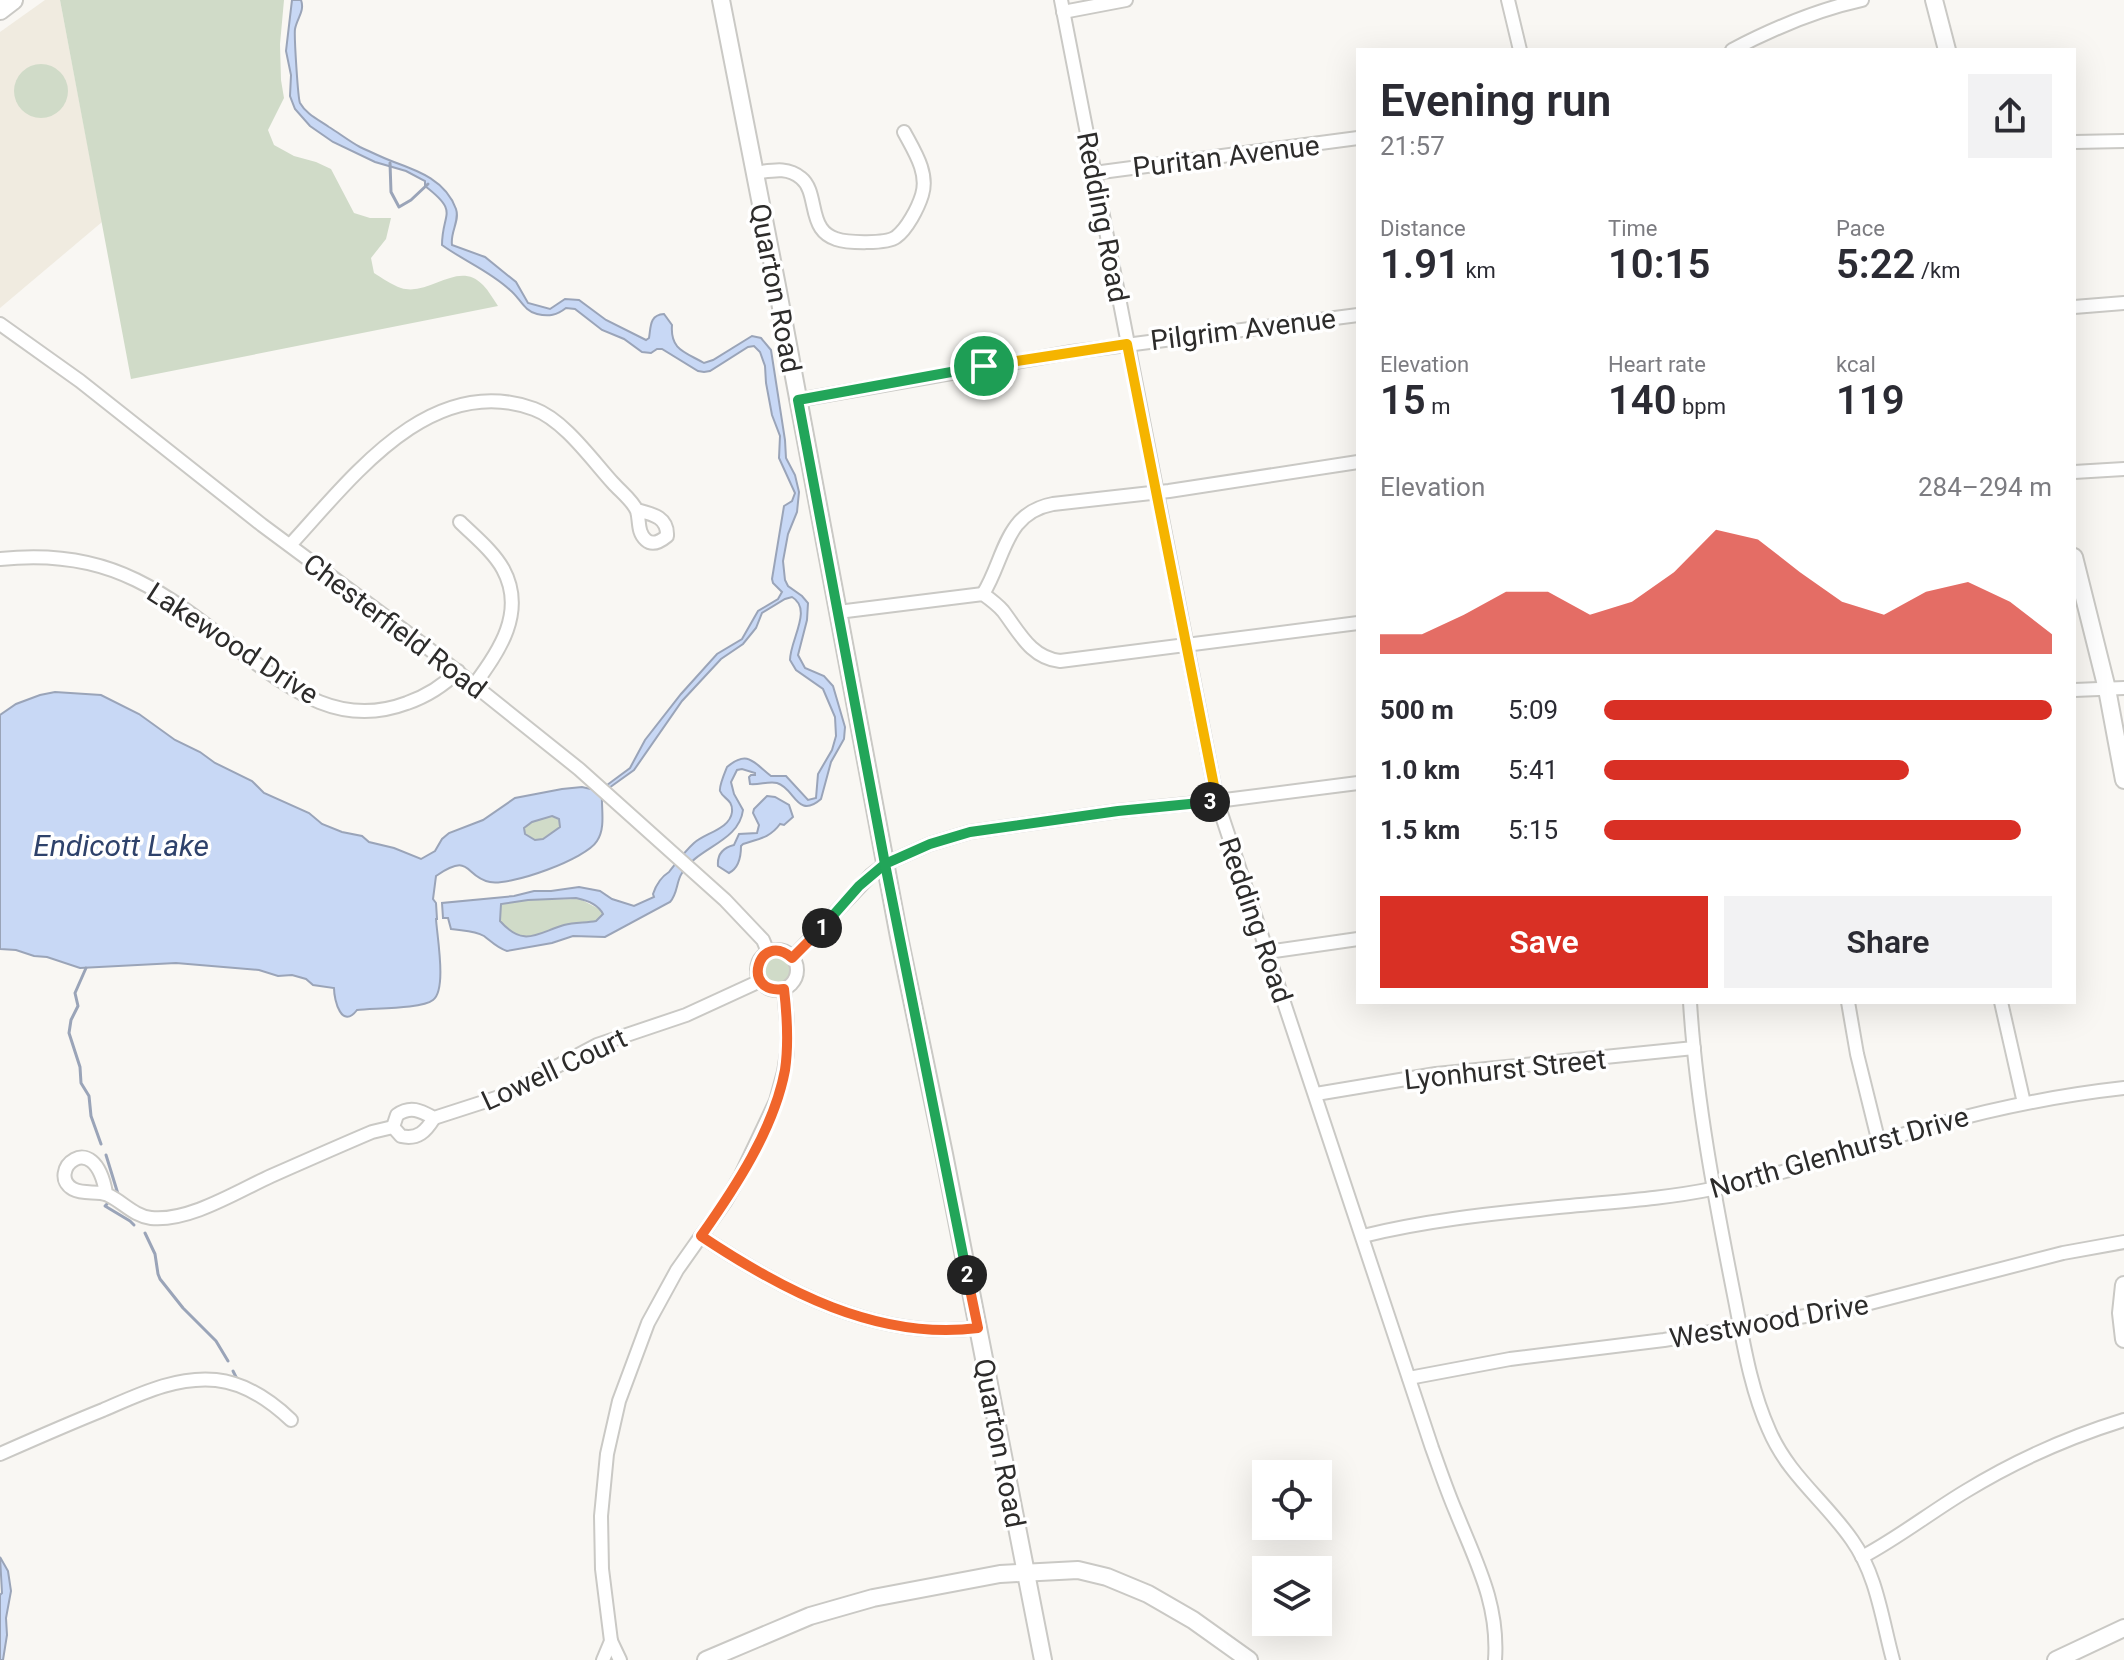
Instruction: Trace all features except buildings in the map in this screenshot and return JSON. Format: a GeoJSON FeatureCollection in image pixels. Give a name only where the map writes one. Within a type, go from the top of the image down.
{"type":"FeatureCollection","features":[{"type":"Feature","properties":{"kind":"main road"},"geometry":{"type":"LineString","coordinates":[[0,10],[13,0]]}},
{"type":"Feature","properties":{"kind":"street","name":"Quarton Road"},"geometry":{"type":"LineString","coordinates":[[721,0],[885,864],[1043,1660]]}},
{"type":"Feature","properties":{"kind":"street"},"geometry":{"type":"LineString","coordinates":[[1062,6],[1126,0]]}},
{"type":"Feature","properties":{"kind":"street"},"geometry":{"type":"LineString","coordinates":[[1508,0],[1520,48]]}},
{"type":"Feature","properties":{"kind":"street"},"geometry":{"type":"LineString","coordinates":[[1736,48],[1773,29],[1862,0]]}},
{"type":"Feature","properties":{"kind":"street"},"geometry":{"type":"LineString","coordinates":[[1934,0],[1946,48]]}},
{"type":"Feature","properties":{"kind":"street","name":"Redding Road"},"geometry":{"type":"LineString","coordinates":[[1062,6],[1217,801],[1432,1448],[1483,1575],[1493,1619],[1495,1660]]}},
{"type":"Feature","properties":{"kind":"street"},"geometry":{"type":"LineString","coordinates":[[754,173],[786,170],[800,177],[806,182],[817,220],[826,234],[833,238],[889,241],[900,234],[924,190],[923,173],[904,132]]}},
{"type":"Feature","properties":{"kind":"street","name":"Puritan Avenue"},"geometry":{"type":"LineString","coordinates":[[1094,173],[1356,138]]}},
{"type":"Feature","properties":{"kind":"street"},"geometry":{"type":"LineString","coordinates":[[2076,142],[2124,141]]}},
{"type":"Feature","properties":{"kind":"street"},"geometry":{"type":"LineString","coordinates":[[2076,307],[2124,303]]}},
{"type":"Feature","properties":{"kind":"street","name":"Pilgrim Avenue"},"geometry":{"type":"LineString","coordinates":[[798,400],[1127,344],[1356,315]]}},
{"type":"Feature","properties":{"kind":"street","name":"Chesterfield Road"},"geometry":{"type":"LineString","coordinates":[[0,324],[80,381],[458,671],[604,790],[747,922],[763,940],[768,952]]}},
{"type":"Feature","properties":{"kind":"street"},"geometry":{"type":"LineString","coordinates":[[290,545],[383,447],[424,420],[459,404],[475,402],[507,402],[542,412],[569,435],[637,510]]}},
{"type":"Feature","properties":{"kind":"street"},"geometry":{"type":"LineString","coordinates":[[983,594],[1016,524],[1029,513],[1053,504],[1356,462]]}},
{"type":"Feature","properties":{"kind":"street"},"geometry":{"type":"LineString","coordinates":[[2076,472],[2124,469]]}},
{"type":"Feature","properties":{"kind":"street"},"geometry":{"type":"LineString","coordinates":[[460,522],[499,563],[512,593],[512,617],[508,631],[474,685]]}},
{"type":"Feature","properties":{"kind":"street","name":"Lakewood Drive"},"geometry":{"type":"LineString","coordinates":[[0,559],[30,557],[73,560],[100,566],[133,579],[163,594],[299,693],[347,710],[374,711],[399,706],[430,694],[458,671]]}},
{"type":"Feature","properties":{"kind":"street"},"geometry":{"type":"LineString","coordinates":[[2076,563],[2116,688],[2124,780]]}},
{"type":"Feature","properties":{"kind":"street"},"geometry":{"type":"LineString","coordinates":[[838,612],[983,594],[1003,611],[1033,650],[1048,659],[1073,661],[1356,623]]}},
{"type":"Feature","properties":{"kind":"street"},"geometry":{"type":"LineString","coordinates":[[2076,690],[2116,688]]}},
{"type":"Feature","properties":{"kind":"street"},"geometry":{"type":"LineString","coordinates":[[792,958],[859,886],[885,864],[930,844],[970,832],[1103,813],[1356,783]]}},
{"type":"Feature","properties":{"kind":"street"},"geometry":{"type":"LineString","coordinates":[[1267,952],[1356,939]]}},
{"type":"Feature","properties":{"kind":"street"},"geometry":{"type":"LineString","coordinates":[[783,951],[792,958],[795,977],[784,989],[769,988],[760,981],[758,963],[768,952],[783,951]]}},
{"type":"Feature","properties":{"kind":"street","name":"Lowell Court"},"geometry":{"type":"LineString","coordinates":[[393,1127],[401,1136],[414,1137],[424,1132],[434,1118],[499,1097],[597,1045],[686,1015],[760,981]]}},
{"type":"Feature","properties":{"kind":"street"},"geometry":{"type":"LineString","coordinates":[[620,1660],[611,1641],[602,1569],[602,1488],[614,1419],[648,1323],[677,1270],[741,1175],[776,1101],[787,1053],[784,989]]}},
{"type":"Feature","properties":{"kind":"street"},"geometry":{"type":"LineString","coordinates":[[1690,1004],[1714,1189],[1756,1395],[1786,1462],[1840,1524],[1862,1557],[1893,1660]]}},
{"type":"Feature","properties":{"kind":"street"},"geometry":{"type":"LineString","coordinates":[[1848,1004],[1879,1143]]}},
{"type":"Feature","properties":{"kind":"street"},"geometry":{"type":"LineString","coordinates":[[2001,1004],[2024,1103]]}},
{"type":"Feature","properties":{"kind":"street","name":"Lyonhurst Street"},"geometry":{"type":"LineString","coordinates":[[1316,1094],[1436,1074],[1694,1048]]}},
{"type":"Feature","properties":{"kind":"street","name":"North Glenhurst Drive"},"geometry":{"type":"LineString","coordinates":[[1363,1236],[1477,1216],[1639,1200],[1714,1189],[1786,1172],[1937,1124],[2024,1103],[2124,1088]]}},
{"type":"Feature","properties":{"kind":"street","name":"Lowell Court"},"geometry":{"type":"LineString","coordinates":[[393,1127],[397,1115],[409,1109],[419,1110],[434,1118]]}},
{"type":"Feature","properties":{"kind":"street","name":"Lowell Court"},"geometry":{"type":"LineString","coordinates":[[106,1193],[144,1216],[173,1217],[209,1205],[372,1132],[393,1127]]}},
{"type":"Feature","properties":{"kind":"street"},"geometry":{"type":"LineString","coordinates":[[701,1236],[772,1281],[859,1316],[937,1330],[978,1328]]}},
{"type":"Feature","properties":{"kind":"street","name":"Westwood Drive"},"geometry":{"type":"LineString","coordinates":[[1409,1378],[1510,1359],[1741,1328],[1847,1309],[2063,1253],[2124,1242]]}},
{"type":"Feature","properties":{"kind":"street"},"geometry":{"type":"LineString","coordinates":[[2124,1285],[2121,1313],[2124,1339]]}},
{"type":"Feature","properties":{"kind":"street"},"geometry":{"type":"LineString","coordinates":[[0,1454],[151,1390],[194,1380],[213,1380],[240,1387],[269,1402],[291,1420]]}},
{"type":"Feature","properties":{"kind":"street"},"geometry":{"type":"LineString","coordinates":[[1862,1557],[1989,1478],[2065,1441],[2124,1420]]}},
{"type":"Feature","properties":{"kind":"street"},"geometry":{"type":"LineString","coordinates":[[706,1660],[784,1626],[840,1607],[1000,1574],[1078,1570],[1121,1582],[1181,1613],[1249,1660]]}},
{"type":"Feature","properties":{"kind":"street"},"geometry":{"type":"LineString","coordinates":[[2056,1660],[2124,1628]]}},
{"type":"Feature","properties":{"kind":"street"},"geometry":{"type":"LineString","coordinates":[[603,1660],[611,1641]]}},
{"type":"Feature","properties":{"kind":"shaded area"},"geometry":{"type":"Polygon","coordinates":[[[45,0],[60,0],[102,222],[0,308],[0,32],[45,0]]]}},
{"type":"Feature","properties":{"kind":"green space"},"geometry":{"type":"Polygon","coordinates":[[[60,0],[284,0],[280,44],[284,98],[268,130],[274,145],[331,169],[354,213],[370,218],[391,218],[386,239],[371,258],[374,273],[398,287],[412,289],[454,277],[473,278],[485,287],[498,306],[131,379],[60,0]]]}},
{"type":"Feature","properties":{"kind":"green space"},"geometry":{"type":"Polygon","coordinates":[[[41,64],[60,72],[68,91],[60,110],[41,118],[22,110],[14,91],[22,72],[41,64]]]}},
{"type":"Feature","properties":{"kind":"green space"},"geometry":{"type":"Polygon","coordinates":[[[555,816],[560,821],[560,827],[543,839],[534,840],[525,834],[524,829],[531,823],[555,816]]]}},
{"type":"Feature","properties":{"kind":"green space"},"geometry":{"type":"Polygon","coordinates":[[[580,899],[603,914],[596,921],[564,925],[531,936],[517,934],[500,921],[501,904],[580,899]]]}},
{"type":"Feature","properties":{"kind":"green space"},"geometry":{"type":"Polygon","coordinates":[[[777,957],[786,961],[790,970],[786,979],[777,983],[768,979],[764,970],[768,961],[777,957]]]}},
{"type":"Feature","properties":{"kind":"water","name":"Endicott Lake"},"geometry":{"type":"Polygon","coordinates":[[[292,0],[301,0],[295,34],[300,103],[313,116],[360,147],[422,173],[439,184],[456,209],[452,245],[485,257],[516,282],[528,303],[550,309],[565,299],[579,300],[606,320],[646,340],[653,319],[664,314],[672,325],[676,345],[704,363],[752,336],[761,338],[771,350],[786,458],[799,492],[797,512],[788,534],[783,561],[788,586],[808,603],[798,655],[805,668],[824,676],[833,686],[845,727],[844,739],[831,762],[821,799],[813,805],[801,804],[777,783],[750,784],[749,777],[755,773],[737,770],[731,782],[743,810],[734,830],[689,864],[680,876],[670,902],[605,937],[573,936],[507,951],[480,934],[451,929],[448,918],[443,918],[442,903],[534,891],[579,887],[600,891],[612,899],[634,906],[654,897],[659,882],[687,850],[699,839],[727,823],[732,812],[731,804],[721,794],[720,786],[727,767],[740,759],[750,760],[771,776],[786,776],[808,800],[816,798],[818,774],[836,736],[835,717],[823,689],[796,670],[790,660],[801,609],[792,597],[785,599],[762,613],[756,628],[743,644],[721,659],[682,701],[634,770],[602,793],[601,830],[590,848],[564,863],[514,880],[490,882],[462,866],[436,876],[433,899],[436,903],[440,986],[433,1000],[408,1007],[357,1010],[347,1017],[337,1006],[334,988],[313,985],[306,979],[292,975],[278,976],[259,970],[176,963],[80,968],[47,957],[0,949],[0,715],[16,704],[55,692],[101,695],[139,714],[215,763],[252,781],[264,793],[309,813],[322,824],[421,859],[435,851],[449,833],[483,820],[515,798],[582,787],[599,791],[630,768],[645,740],[681,694],[717,654],[742,639],[758,611],[778,599],[782,592],[772,579],[784,506],[792,501],[795,493],[779,458],[780,436],[772,415],[765,366],[754,346],[704,372],[662,349],[642,352],[624,339],[602,330],[575,309],[566,308],[549,315],[529,310],[502,283],[442,245],[446,208],[425,186],[425,181],[333,142],[310,126],[295,109],[290,96],[291,75],[286,51],[292,0]],[[552,816],[532,822],[524,828],[525,834],[535,840],[543,839],[560,827],[559,819],[552,816]],[[576,898],[501,904],[500,921],[516,934],[531,936],[564,925],[596,921],[603,914],[595,905],[576,898]]]}},
{"type":"Feature","properties":{"kind":"water"},"geometry":{"type":"Polygon","coordinates":[[[767,796],[789,805],[793,817],[768,835],[743,844],[737,865],[729,873],[718,866],[719,855],[734,845],[739,834],[757,833],[759,825],[754,809],[767,796]]]}},
{"type":"Feature","properties":{"kind":"water"},"geometry":{"type":"Polygon","coordinates":[[[0,1557],[8,1571],[11,1591],[3,1660],[0,1660],[0,1557]]]}},
{"type":"Feature","properties":{"kind":"waterway"},"geometry":{"type":"LineString","coordinates":[[390,163],[391,192],[399,207],[428,184]]}},
{"type":"Feature","properties":{"kind":"waterway"},"geometry":{"type":"LineString","coordinates":[[86,968],[75,993],[78,1006],[69,1033],[101,1144]]}},
{"type":"Feature","properties":{"kind":"waterway"},"geometry":{"type":"LineString","coordinates":[[106,1155],[118,1194]]}},
{"type":"Feature","properties":{"kind":"waterway"},"geometry":{"type":"LineString","coordinates":[[107,1204],[105,1206],[134,1225]]}},
{"type":"Feature","properties":{"kind":"waterway"},"geometry":{"type":"LineString","coordinates":[[145,1233],[155,1254],[160,1279],[216,1341],[228,1361]]}},
{"type":"Feature","properties":{"kind":"waterway"},"geometry":{"type":"LineString","coordinates":[[233,1371],[237,1379]]}},
{"type":"Feature","properties":{"kind":"route"},"geometry":{"type":"LineString","coordinates":[[984,366],[798,400],[885,864],[859,886],[792,958],[777,950],[764,955],[758,963],[760,981],[769,988],[784,989],[788,1036],[784,1072],[761,1136],[725,1202],[701,1236],[772,1281],[830,1306],[868,1319],[957,1331],[978,1328],[885,864],[948,837],[970,832],[1118,811],[1217,801],[1127,344],[984,366]]}}]}
